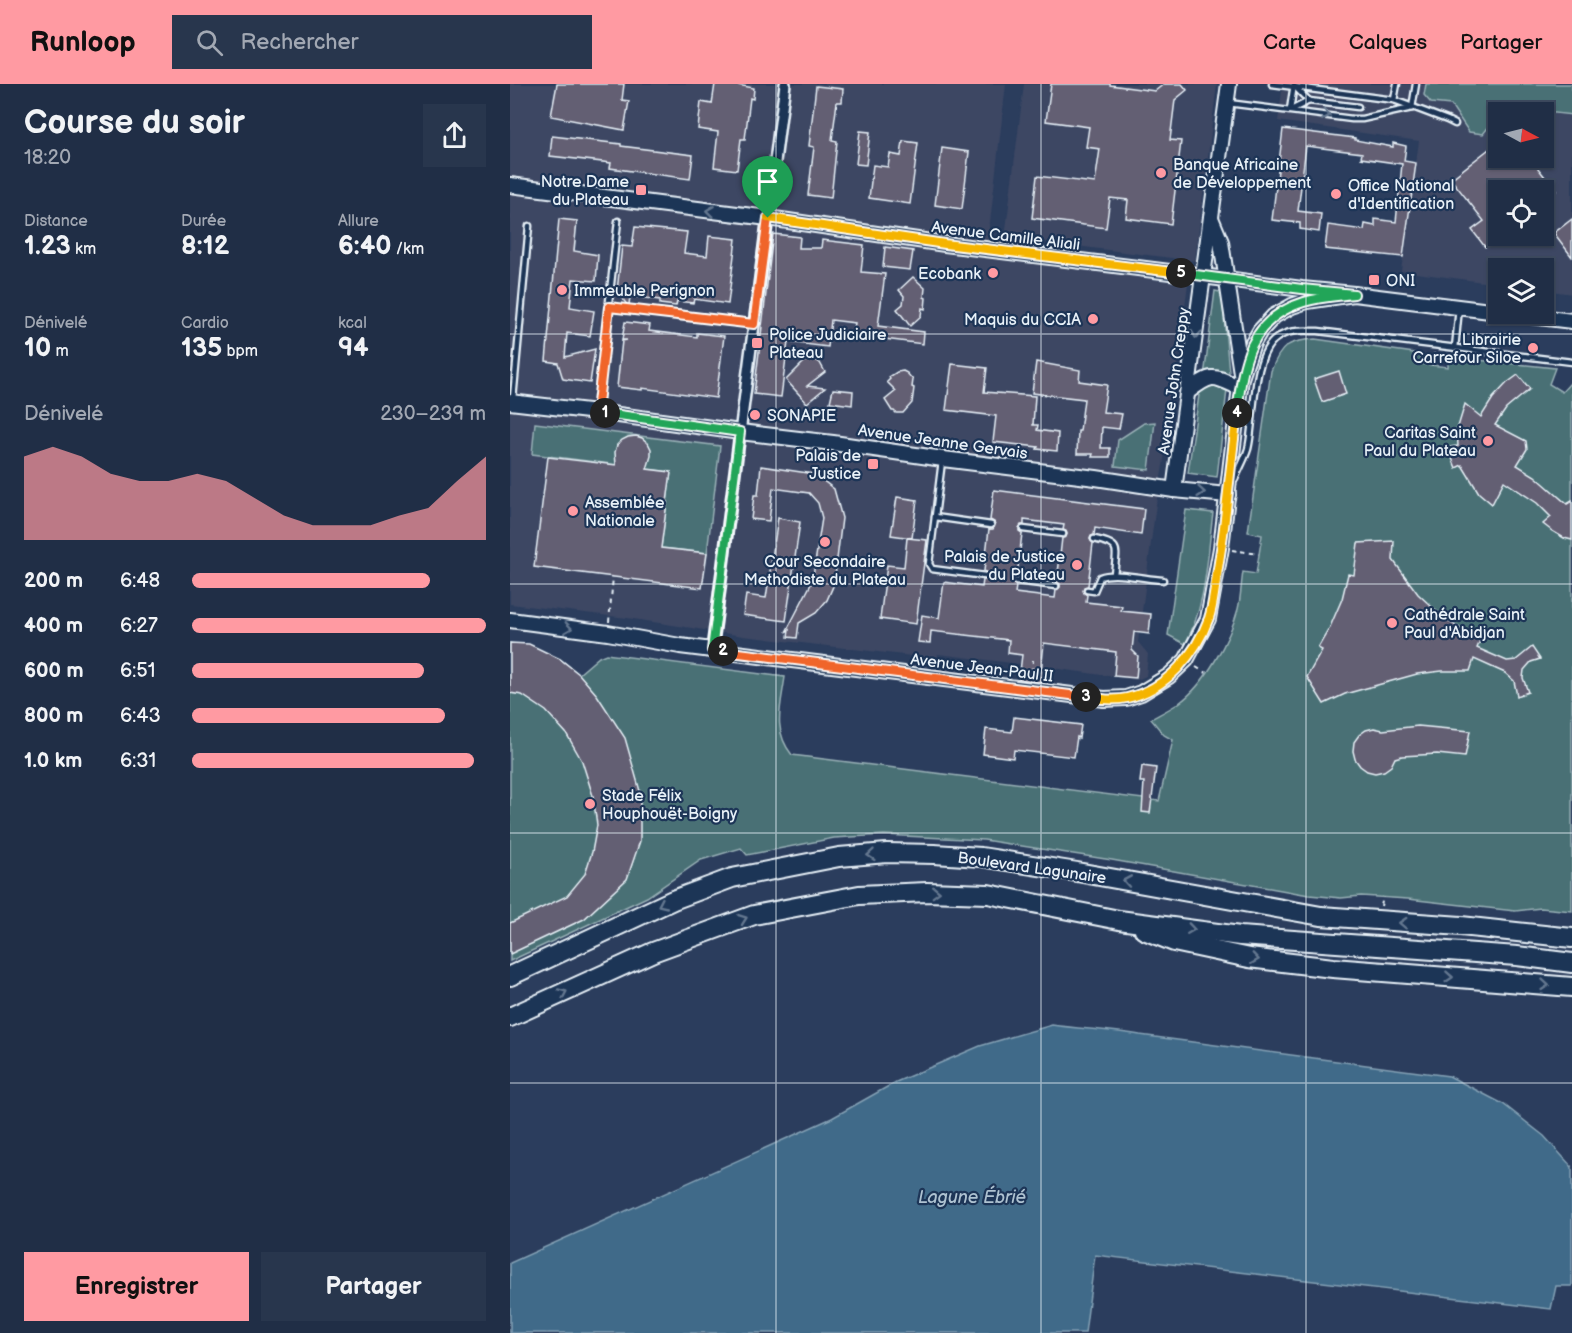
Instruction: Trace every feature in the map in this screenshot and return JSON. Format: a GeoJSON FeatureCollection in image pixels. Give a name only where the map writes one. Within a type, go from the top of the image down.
{"type":"FeatureCollection","features":[{"type":"Feature","properties":{"kind":"highway","name":"Boulevard Lagunaire"},"geometry":{"type":"LineString","coordinates":[[510,976],[672,900],[732,878],[839,857],[887,853],[981,857],[1321,916],[1494,929],[1572,938]]}},
{"type":"Feature","properties":{"kind":"highway","name":"Boulevard Lagunaire"},"geometry":{"type":"LineString","coordinates":[[510,1017],[653,952],[753,915],[859,896],[927,892],[988,894],[1119,920],[1240,936],[1517,956],[1572,963]]}},
{"type":"Feature","properties":{"kind":"highway"},"geometry":{"type":"LineString","coordinates":[[1119,920],[1174,942],[1249,958],[1333,968],[1572,987]]}},
{"type":"Feature","properties":{"kind":"highway"},"geometry":{"type":"LineString","coordinates":[[1494,929],[1572,926]]}},
{"type":"Feature","properties":{"kind":"main road","name":"Avenue John Creppy"},"geometry":{"type":"LineString","coordinates":[[1174,490],[1229,84]]}},
{"type":"Feature","properties":{"kind":"main road","name":"Avenue Camille Aliali"},"geometry":{"type":"LineString","coordinates":[[510,185],[768,218],[945,244],[1488,311]]}},
{"type":"Feature","properties":{"kind":"main road","name":"Avenue Jean-Paul II"},"geometry":{"type":"LineString","coordinates":[[1210,218],[1221,242],[1241,383]]}},
{"type":"Feature","properties":{"kind":"main road","name":"Avenue Jean-Paul II"},"geometry":{"type":"LineString","coordinates":[[510,620],[608,633],[680,646],[1104,699],[1126,698],[1141,693],[1160,683],[1186,660],[1208,619],[1221,548],[1241,383],[1253,343],[1260,331],[1274,316],[1292,306],[1307,301],[1354,294]]}},
{"type":"Feature","properties":{"kind":"main road"},"geometry":{"type":"LineString","coordinates":[[1554,319],[1572,321]]}},
{"type":"Feature","properties":{"kind":"main road"},"geometry":{"type":"LineString","coordinates":[[1189,391],[1203,380],[1212,377],[1241,383]]}},
{"type":"Feature","properties":{"kind":"main road","name":"Avenue Jeanne Gervais"},"geometry":{"type":"LineString","coordinates":[[511,402],[1174,490],[1228,495]]}},
{"type":"Feature","properties":{"kind":"street"},"geometry":{"type":"LineString","coordinates":[[712,650],[785,84]]}},
{"type":"Feature","properties":{"kind":"lane"},"geometry":{"type":"LineString","coordinates":[[1272,84],[1294,85],[1394,100],[1455,124]]}},
{"type":"Feature","properties":{"kind":"lane"},"geometry":{"type":"LineString","coordinates":[[1394,100],[1397,84]]}},
{"type":"Feature","properties":{"kind":"lane"},"geometry":{"type":"LineString","coordinates":[[1412,108],[1416,84]]}},
{"type":"Feature","properties":{"kind":"lane"},"geometry":{"type":"LineString","coordinates":[[1290,110],[1294,85]]}},
{"type":"Feature","properties":{"kind":"lane"},"geometry":{"type":"LineString","coordinates":[[1294,85],[1309,101]]}},
{"type":"Feature","properties":{"kind":"lane"},"geometry":{"type":"LineString","coordinates":[[1290,110],[1309,101],[1358,107]]}},
{"type":"Feature","properties":{"kind":"lane"},"geometry":{"type":"LineString","coordinates":[[1227,103],[1352,119],[1362,119],[1412,108]]}},
{"type":"Feature","properties":{"kind":"lane"},"geometry":{"type":"LineString","coordinates":[[597,412],[618,220]]}},
{"type":"Feature","properties":{"kind":"lane"},"geometry":{"type":"LineString","coordinates":[[511,402],[529,226]]}},
{"type":"Feature","properties":{"kind":"lane"},"geometry":{"type":"LineString","coordinates":[[609,307],[754,324]]}},
{"type":"Feature","properties":{"kind":"lane"},"geometry":{"type":"LineString","coordinates":[[1455,348],[1460,307]]}},
{"type":"Feature","properties":{"kind":"lane"},"geometry":{"type":"LineString","coordinates":[[1228,495],[1248,449],[1255,392],[1263,356],[1275,339],[1292,331],[1317,331],[1572,362]]}},
{"type":"Feature","properties":{"kind":"lane"},"geometry":{"type":"LineString","coordinates":[[943,459],[930,567],[985,576]]}},
{"type":"Feature","properties":{"kind":"lane"},"geometry":{"type":"LineString","coordinates":[[935,517],[991,525]]}},
{"type":"Feature","properties":{"kind":"lane"},"geometry":{"type":"LineString","coordinates":[[1023,529],[1063,534]]}},
{"type":"Feature","properties":{"kind":"lane"},"geometry":{"type":"LineString","coordinates":[[1094,539],[1111,543],[1115,547],[1117,552],[1114,573]]}},
{"type":"Feature","properties":{"kind":"lane"},"geometry":{"type":"LineString","coordinates":[[1087,590],[1094,591],[1102,575],[1114,573],[1163,580]]}},
{"type":"Feature","properties":{"kind":"lane"},"geometry":{"type":"LineString","coordinates":[[1017,581],[1056,586]]}},
{"type":"Feature","properties":{"kind":"path"},"geometry":{"type":"LineString","coordinates":[[1433,365],[1435,345]]}},
{"type":"Feature","properties":{"kind":"path"},"geometry":{"type":"LineString","coordinates":[[1221,548],[1259,554]]}},
{"type":"Feature","properties":{"kind":"path"},"geometry":{"type":"LineString","coordinates":[[610,609],[614,577]]}},
{"type":"Feature","properties":{"kind":"path"},"geometry":{"type":"LineString","coordinates":[[1032,672],[1033,660]]}},
{"type":"Feature","properties":{"kind":"shaded area"},"geometry":{"type":"Polygon","coordinates":[[[510,84],[1006,84],[986,257],[1188,284],[1138,642],[1148,654],[1146,676],[1137,680],[1045,667],[1043,683],[1019,680],[1020,664],[938,654],[937,659],[743,636],[627,618],[510,604],[510,84]]]}},
{"type":"Feature","properties":{"kind":"shaded area"},"geometry":{"type":"Polygon","coordinates":[[[1024,84],[1217,84],[1195,261],[1005,237],[1024,84]]]}},
{"type":"Feature","properties":{"kind":"shaded area"},"geometry":{"type":"Polygon","coordinates":[[[1283,84],[1572,84],[1572,294],[1554,291],[1554,258],[1488,258],[1488,283],[1401,271],[1419,141],[1278,121],[1283,84]]]}},
{"type":"Feature","properties":{"kind":"green space"},"geometry":{"type":"Polygon","coordinates":[[[1426,84],[1572,84],[1572,115],[1554,113],[1554,102],[1488,102],[1488,128],[1483,134],[1469,132],[1451,105],[1431,103],[1424,95],[1426,84]]]}},
{"type":"Feature","properties":{"kind":"green space"},"geometry":{"type":"Polygon","coordinates":[[[1215,291],[1222,295],[1229,372],[1217,477],[1188,473],[1215,291]]]}},
{"type":"Feature","properties":{"kind":"green space"},"geometry":{"type":"Polygon","coordinates":[[[1315,339],[1421,354],[1421,364],[1448,367],[1448,357],[1555,368],[1549,384],[1562,392],[1572,381],[1572,911],[1541,908],[1515,911],[1408,899],[1309,895],[984,840],[884,835],[834,838],[747,855],[741,848],[701,860],[647,897],[510,961],[510,643],[560,659],[579,674],[606,654],[785,677],[780,708],[780,727],[786,746],[792,755],[1159,801],[1173,740],[1164,735],[1151,719],[1189,695],[1207,673],[1223,647],[1234,621],[1239,604],[1243,572],[1256,574],[1262,535],[1248,532],[1271,371],[1278,355],[1287,346],[1298,341],[1315,339]]]}},
{"type":"Feature","properties":{"kind":"green space"},"geometry":{"type":"Polygon","coordinates":[[[1155,422],[1149,470],[1115,466],[1118,440],[1144,423],[1155,422]]]}},
{"type":"Feature","properties":{"kind":"green space"},"geometry":{"type":"Polygon","coordinates":[[[535,423],[720,446],[707,553],[661,548],[671,472],[644,469],[651,453],[645,441],[633,437],[625,439],[618,445],[619,465],[532,454],[535,423]]]}},
{"type":"Feature","properties":{"kind":"green space"},"geometry":{"type":"Polygon","coordinates":[[[1186,510],[1213,513],[1202,597],[1185,644],[1168,635],[1186,510]]]}},
{"type":"Feature","properties":{"kind":"water","name":"Lagune Ébrié"},"geometry":{"type":"Polygon","coordinates":[[[1052,1025],[1129,1033],[1449,1076],[1503,1104],[1544,1136],[1572,1167],[1572,1286],[1556,1286],[1551,1309],[1095,1255],[1085,1333],[510,1333],[510,1263],[832,1118],[896,1082],[980,1046],[1052,1025]]]}},
{"type":"Feature","properties":{"kind":"building"},"geometry":{"type":"Polygon","coordinates":[[[557,84],[624,84],[622,100],[629,101],[624,130],[551,116],[557,84]]]}},
{"type":"Feature","properties":{"kind":"building"},"geometry":{"type":"Polygon","coordinates":[[[715,84],[754,88],[753,99],[750,98],[745,139],[741,139],[737,170],[714,167],[718,132],[698,129],[701,102],[712,104],[715,84]]]}},
{"type":"Feature","properties":{"kind":"building"},"geometry":{"type":"Polygon","coordinates":[[[1051,84],[1110,84],[1155,91],[1164,84],[1182,84],[1187,90],[1175,100],[1170,140],[1181,141],[1171,224],[1126,218],[1128,200],[1110,198],[1106,228],[1032,218],[1037,176],[1095,183],[1100,149],[1086,147],[1089,127],[1046,121],[1051,84]]]}},
{"type":"Feature","properties":{"kind":"building"},"geometry":{"type":"Polygon","coordinates":[[[816,86],[843,89],[842,102],[837,102],[832,140],[837,141],[831,198],[808,195],[814,147],[809,146],[816,86]]]}},
{"type":"Feature","properties":{"kind":"building"},"geometry":{"type":"Polygon","coordinates":[[[1283,129],[1355,138],[1355,140],[1393,147],[1393,143],[1406,146],[1404,161],[1416,163],[1403,257],[1325,249],[1328,225],[1364,230],[1365,224],[1375,226],[1375,219],[1396,222],[1402,164],[1361,158],[1362,153],[1306,146],[1298,211],[1321,214],[1319,232],[1300,229],[1300,223],[1272,220],[1283,129]]]}},
{"type":"Feature","properties":{"kind":"building"},"geometry":{"type":"Polygon","coordinates":[[[860,131],[870,132],[866,165],[856,164],[860,131]]]}},
{"type":"Feature","properties":{"kind":"building"},"geometry":{"type":"Polygon","coordinates":[[[552,136],[693,155],[690,179],[610,168],[611,163],[550,156],[552,136]]]}},
{"type":"Feature","properties":{"kind":"building"},"geometry":{"type":"Polygon","coordinates":[[[903,141],[918,143],[910,204],[869,198],[873,165],[888,167],[890,154],[901,156],[903,141]]]}},
{"type":"Feature","properties":{"kind":"building"},"geometry":{"type":"Polygon","coordinates":[[[942,148],[969,152],[962,209],[935,205],[942,148]]]}},
{"type":"Feature","properties":{"kind":"building"},"geometry":{"type":"Polygon","coordinates":[[[1488,150],[1488,168],[1538,168],[1547,180],[1488,180],[1488,244],[1485,247],[1472,230],[1484,221],[1451,179],[1488,150]]]}},
{"type":"Feature","properties":{"kind":"building","name":"Immeuble Perignon"},"geometry":{"type":"Polygon","coordinates":[[[559,219],[577,221],[574,251],[598,255],[596,281],[573,279],[570,307],[594,311],[590,336],[567,333],[565,357],[595,349],[590,383],[563,379],[558,363],[546,361],[559,219]]]}},
{"type":"Feature","properties":{"kind":"building"},"geometry":{"type":"Polygon","coordinates":[[[1572,219],[1572,257],[1554,233],[1572,219]]]}},
{"type":"Feature","properties":{"kind":"building"},"geometry":{"type":"Polygon","coordinates":[[[635,227],[687,232],[684,253],[707,256],[709,236],[736,239],[728,304],[694,299],[693,303],[677,301],[676,306],[660,304],[660,300],[630,296],[629,305],[627,305],[617,291],[622,246],[632,247],[635,227]]]}},
{"type":"Feature","properties":{"kind":"building"},"geometry":{"type":"Polygon","coordinates":[[[773,234],[800,237],[799,248],[821,248],[822,240],[864,245],[861,272],[885,274],[878,326],[924,332],[923,344],[853,335],[855,323],[831,320],[828,347],[788,342],[781,397],[754,394],[773,234]]]}},
{"type":"Feature","properties":{"kind":"building"},"geometry":{"type":"Polygon","coordinates":[[[885,247],[913,251],[910,270],[883,267],[885,247]]]}},
{"type":"Feature","properties":{"kind":"building"},"geometry":{"type":"Polygon","coordinates":[[[913,277],[925,288],[924,297],[926,298],[925,309],[922,308],[921,316],[910,326],[897,309],[903,304],[904,296],[899,290],[913,277]]]}},
{"type":"Feature","properties":{"kind":"building"},"geometry":{"type":"Polygon","coordinates":[[[625,322],[650,325],[649,331],[697,337],[697,333],[724,336],[716,398],[617,387],[622,341],[627,340],[622,340],[625,322]]]}},
{"type":"Feature","properties":{"kind":"building"},"geometry":{"type":"Polygon","coordinates":[[[810,356],[820,363],[825,372],[807,386],[825,388],[807,403],[786,380],[810,356]]]}},
{"type":"Feature","properties":{"kind":"building"},"geometry":{"type":"Polygon","coordinates":[[[1036,362],[1080,370],[1079,381],[1107,385],[1103,412],[1122,414],[1119,429],[1102,427],[1101,448],[1110,448],[1110,457],[1077,454],[1078,431],[1080,431],[1084,399],[1032,393],[1036,362]]]}},
{"type":"Feature","properties":{"kind":"building"},"geometry":{"type":"Polygon","coordinates":[[[952,364],[987,368],[984,392],[1035,396],[1033,425],[1038,425],[1037,430],[1058,433],[1057,451],[993,442],[996,416],[946,410],[952,364]]]}},
{"type":"Feature","properties":{"kind":"building"},"geometry":{"type":"Polygon","coordinates":[[[903,371],[913,380],[912,403],[903,413],[896,413],[885,400],[896,391],[887,382],[889,377],[903,371]]]}},
{"type":"Feature","properties":{"kind":"building"},"geometry":{"type":"Polygon","coordinates":[[[1339,371],[1346,394],[1322,402],[1314,379],[1339,371]]]}},
{"type":"Feature","properties":{"kind":"building"},"geometry":{"type":"Polygon","coordinates":[[[1518,375],[1530,389],[1506,409],[1495,425],[1526,441],[1527,449],[1517,465],[1535,476],[1567,504],[1572,501],[1572,540],[1564,538],[1543,524],[1551,517],[1537,503],[1504,481],[1492,504],[1479,493],[1462,465],[1456,468],[1450,453],[1452,453],[1451,447],[1458,446],[1457,430],[1465,404],[1481,417],[1493,398],[1518,375]]]}},
{"type":"Feature","properties":{"kind":"building"},"geometry":{"type":"Polygon","coordinates":[[[833,389],[853,391],[852,405],[830,402],[833,389]]]}},
{"type":"Feature","properties":{"kind":"building"},"geometry":{"type":"Polygon","coordinates":[[[636,436],[648,443],[651,449],[647,469],[671,472],[661,548],[707,553],[702,588],[534,567],[548,457],[616,465],[617,445],[628,437],[636,436]]]}},
{"type":"Feature","properties":{"kind":"building"},"geometry":{"type":"Polygon","coordinates":[[[761,466],[814,474],[834,489],[842,518],[834,584],[827,600],[816,613],[799,623],[797,638],[788,637],[789,630],[786,632],[812,582],[822,518],[818,503],[809,493],[773,488],[769,521],[751,519],[754,495],[758,495],[761,466]]]}},
{"type":"Feature","properties":{"kind":"building"},"geometry":{"type":"Polygon","coordinates":[[[994,490],[1144,509],[1141,535],[1095,528],[1094,535],[1090,539],[1093,543],[1088,586],[1083,590],[1087,595],[1086,602],[1122,606],[1121,611],[1151,614],[1149,634],[1134,632],[1132,650],[1138,656],[1136,678],[1114,676],[1116,652],[1044,643],[1040,682],[1019,679],[1022,655],[1008,653],[1009,640],[931,631],[930,643],[918,642],[922,615],[939,618],[944,582],[982,587],[983,580],[989,578],[989,574],[984,571],[989,529],[993,529],[995,525],[990,520],[994,490]],[[1024,520],[1024,525],[1019,528],[1022,533],[1017,577],[1012,581],[1016,586],[1015,593],[1055,598],[1056,590],[1060,587],[1057,582],[1062,538],[1067,534],[1063,530],[1064,525],[1024,520]]]}},
{"type":"Feature","properties":{"kind":"building"},"geometry":{"type":"Polygon","coordinates":[[[897,497],[917,500],[912,538],[891,535],[897,497]]]}},
{"type":"Feature","properties":{"kind":"building"},"geometry":{"type":"Polygon","coordinates":[[[778,518],[800,522],[786,621],[743,615],[746,595],[766,598],[778,518]]]}},
{"type":"Feature","properties":{"kind":"building"},"geometry":{"type":"Polygon","coordinates":[[[907,538],[927,540],[916,624],[880,619],[887,565],[904,567],[907,538]]]}},
{"type":"Feature","properties":{"kind":"building","name":"Cathédrale Saint Paul d'Abidjan"},"geometry":{"type":"Polygon","coordinates":[[[1394,541],[1393,560],[1418,594],[1445,619],[1480,641],[1477,648],[1507,661],[1516,660],[1532,647],[1540,659],[1531,662],[1524,670],[1523,678],[1528,692],[1517,696],[1514,681],[1505,673],[1474,659],[1470,671],[1417,674],[1345,694],[1324,704],[1307,677],[1322,650],[1318,648],[1342,599],[1348,574],[1354,575],[1358,543],[1394,541]]]}},
{"type":"Feature","properties":{"kind":"building"},"geometry":{"type":"Polygon","coordinates":[[[510,643],[529,644],[560,659],[579,674],[597,695],[625,738],[640,791],[640,841],[627,879],[584,919],[510,954],[510,923],[567,896],[585,874],[597,825],[593,796],[582,761],[566,733],[546,711],[522,695],[510,693],[510,643]]]}},
{"type":"Feature","properties":{"kind":"building"},"geometry":{"type":"Polygon","coordinates":[[[1014,717],[1081,725],[1074,757],[1014,750],[1013,758],[983,754],[986,729],[1012,732],[1014,717]]]}},
{"type":"Feature","properties":{"kind":"building"},"geometry":{"type":"Polygon","coordinates":[[[1418,726],[1470,731],[1465,757],[1437,754],[1402,756],[1395,758],[1391,766],[1384,771],[1375,773],[1367,771],[1355,759],[1354,742],[1366,730],[1418,726]]]}},
{"type":"Feature","properties":{"kind":"building"},"geometry":{"type":"Polygon","coordinates":[[[1142,766],[1156,768],[1150,813],[1142,812],[1144,782],[1140,782],[1142,766]]]}},
{"type":"Feature","properties":{"kind":"place","name":"Banque Africaine de Développement"},"geometry":{"type":"Point","coordinates":[1161,173]}},
{"type":"Feature","properties":{"kind":"place","name":"Notre Dame du Plateau"},"geometry":{"type":"Point","coordinates":[641,190]}},
{"type":"Feature","properties":{"kind":"place","name":"Office National d'Identification"},"geometry":{"type":"Point","coordinates":[1336,194]}},
{"type":"Feature","properties":{"kind":"place","name":"Ecobank"},"geometry":{"type":"Point","coordinates":[993,273]}},
{"type":"Feature","properties":{"kind":"place","name":"ONI"},"geometry":{"type":"Point","coordinates":[1374,280]}},
{"type":"Feature","properties":{"kind":"place","name":"Immeuble Perignon"},"geometry":{"type":"Point","coordinates":[562,290]}},
{"type":"Feature","properties":{"kind":"place","name":"Maquis du CCIA"},"geometry":{"type":"Point","coordinates":[1093,319]}},
{"type":"Feature","properties":{"kind":"place","name":"Police Judiciaire Plateau"},"geometry":{"type":"Point","coordinates":[757,343]}},
{"type":"Feature","properties":{"kind":"place","name":"Librairie Carrefour Siloe"},"geometry":{"type":"Point","coordinates":[1533,348]}},
{"type":"Feature","properties":{"kind":"place","name":"SONAPIE"},"geometry":{"type":"Point","coordinates":[755,415]}},
{"type":"Feature","properties":{"kind":"place","name":"Caritas Saint Paul du Plateau"},"geometry":{"type":"Point","coordinates":[1488,441]}},
{"type":"Feature","properties":{"kind":"place","name":"Palais de Justice"},"geometry":{"type":"Point","coordinates":[873,464]}},
{"type":"Feature","properties":{"kind":"place","name":"Assemblée Nationale"},"geometry":{"type":"Point","coordinates":[573,511]}},
{"type":"Feature","properties":{"kind":"place","name":"Cour Secondaire Methodiste du Plateau"},"geometry":{"type":"Point","coordinates":[825,542]}},
{"type":"Feature","properties":{"kind":"place","name":"Palais de Justice du Plateau"},"geometry":{"type":"Point","coordinates":[1077,565]}},
{"type":"Feature","properties":{"kind":"place","name":"Cathédrale Saint Paul d'Abidjan"},"geometry":{"type":"Point","coordinates":[1392,623]}},
{"type":"Feature","properties":{"kind":"place","name":"Stade Félix Houphouët-Boigny"},"geometry":{"type":"Point","coordinates":[590,804]}},
{"type":"Feature","properties":{"kind":"route"},"geometry":{"type":"LineString","coordinates":[[768,218],[945,244],[1354,294],[1307,301],[1292,306],[1274,316],[1260,331],[1253,343],[1241,378],[1221,548],[1211,608],[1197,642],[1178,669],[1160,683],[1141,693],[1126,698],[1104,699],[712,650],[740,432],[597,412],[609,307],[754,324],[768,218]]}}]}
